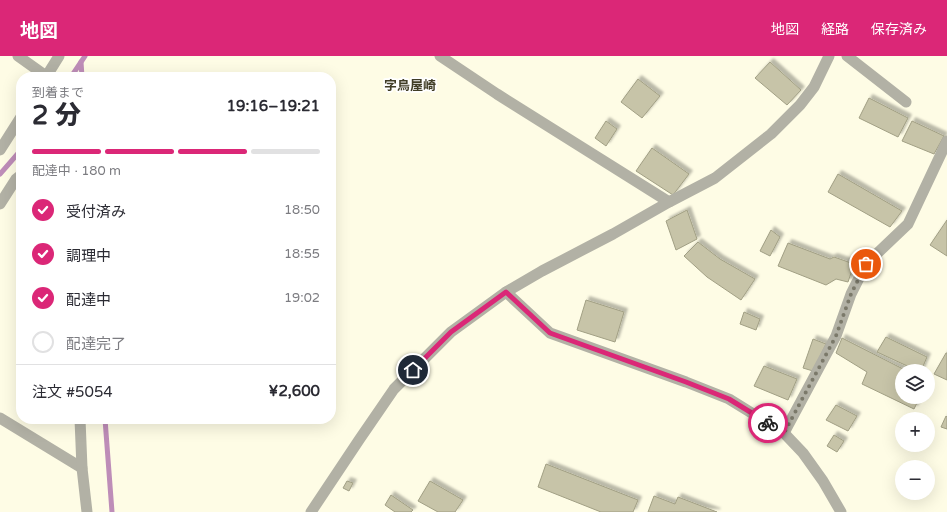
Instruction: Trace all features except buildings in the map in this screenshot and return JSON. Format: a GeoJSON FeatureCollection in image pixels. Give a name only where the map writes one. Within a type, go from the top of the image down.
{"type":"FeatureCollection","features":[{"type":"Feature","properties":{"kind":"street"},"geometry":{"type":"LineString","coordinates":[[18,56],[40,72]]}},
{"type":"Feature","properties":{"kind":"street"},"geometry":{"type":"LineString","coordinates":[[49,72],[59,56]]}},
{"type":"Feature","properties":{"kind":"street"},"geometry":{"type":"LineString","coordinates":[[440,56],[497,94],[669,202]]}},
{"type":"Feature","properties":{"kind":"street"},"geometry":{"type":"LineString","coordinates":[[311,512],[394,389],[451,332],[506,292],[542,271],[715,178],[771,134],[800,104],[814,87],[829,56]]}},
{"type":"Feature","properties":{"kind":"street"},"geometry":{"type":"LineString","coordinates":[[847,56],[906,102]]}},
{"type":"Feature","properties":{"kind":"street"},"geometry":{"type":"LineString","coordinates":[[0,150],[16,125]]}},
{"type":"Feature","properties":{"kind":"street"},"geometry":{"type":"LineString","coordinates":[[784,433],[836,336],[851,294],[866,264],[908,224],[947,141]]}},
{"type":"Feature","properties":{"kind":"street"},"geometry":{"type":"LineString","coordinates":[[0,204],[16,179]]}},
{"type":"Feature","properties":{"kind":"street"},"geometry":{"type":"LineString","coordinates":[[506,292],[550,333],[729,399],[784,433],[803,453],[841,512]]}},
{"type":"Feature","properties":{"kind":"street"},"geometry":{"type":"LineString","coordinates":[[0,418],[82,468]]}},
{"type":"Feature","properties":{"kind":"street"},"geometry":{"type":"LineString","coordinates":[[80,424],[86,512]]}},
{"type":"Feature","properties":{"kind":"waterway"},"geometry":{"type":"LineString","coordinates":[[82,72],[81,62],[85,56]]}},
{"type":"Feature","properties":{"kind":"waterway"},"geometry":{"type":"LineString","coordinates":[[74,72],[81,62]]}},
{"type":"Feature","properties":{"kind":"waterway"},"geometry":{"type":"LineString","coordinates":[[0,174],[16,156]]}},
{"type":"Feature","properties":{"kind":"waterway"},"geometry":{"type":"LineString","coordinates":[[105,424],[112,512]]}},
{"type":"Feature","properties":{"kind":"way so far"},"geometry":{"type":"LineString","coordinates":[[768,423],[784,433],[836,336],[851,294],[866,264]]}},
{"type":"Feature","properties":{"kind":"district","name":"字鳥屋崎"},"geometry":{"type":"Point","coordinates":[410,86]}},
{"type":"Feature","properties":{"kind":"route"},"geometry":{"type":"LineString","coordinates":[[413,370],[451,332],[506,292],[550,333],[729,399],[768,423]]}}]}
